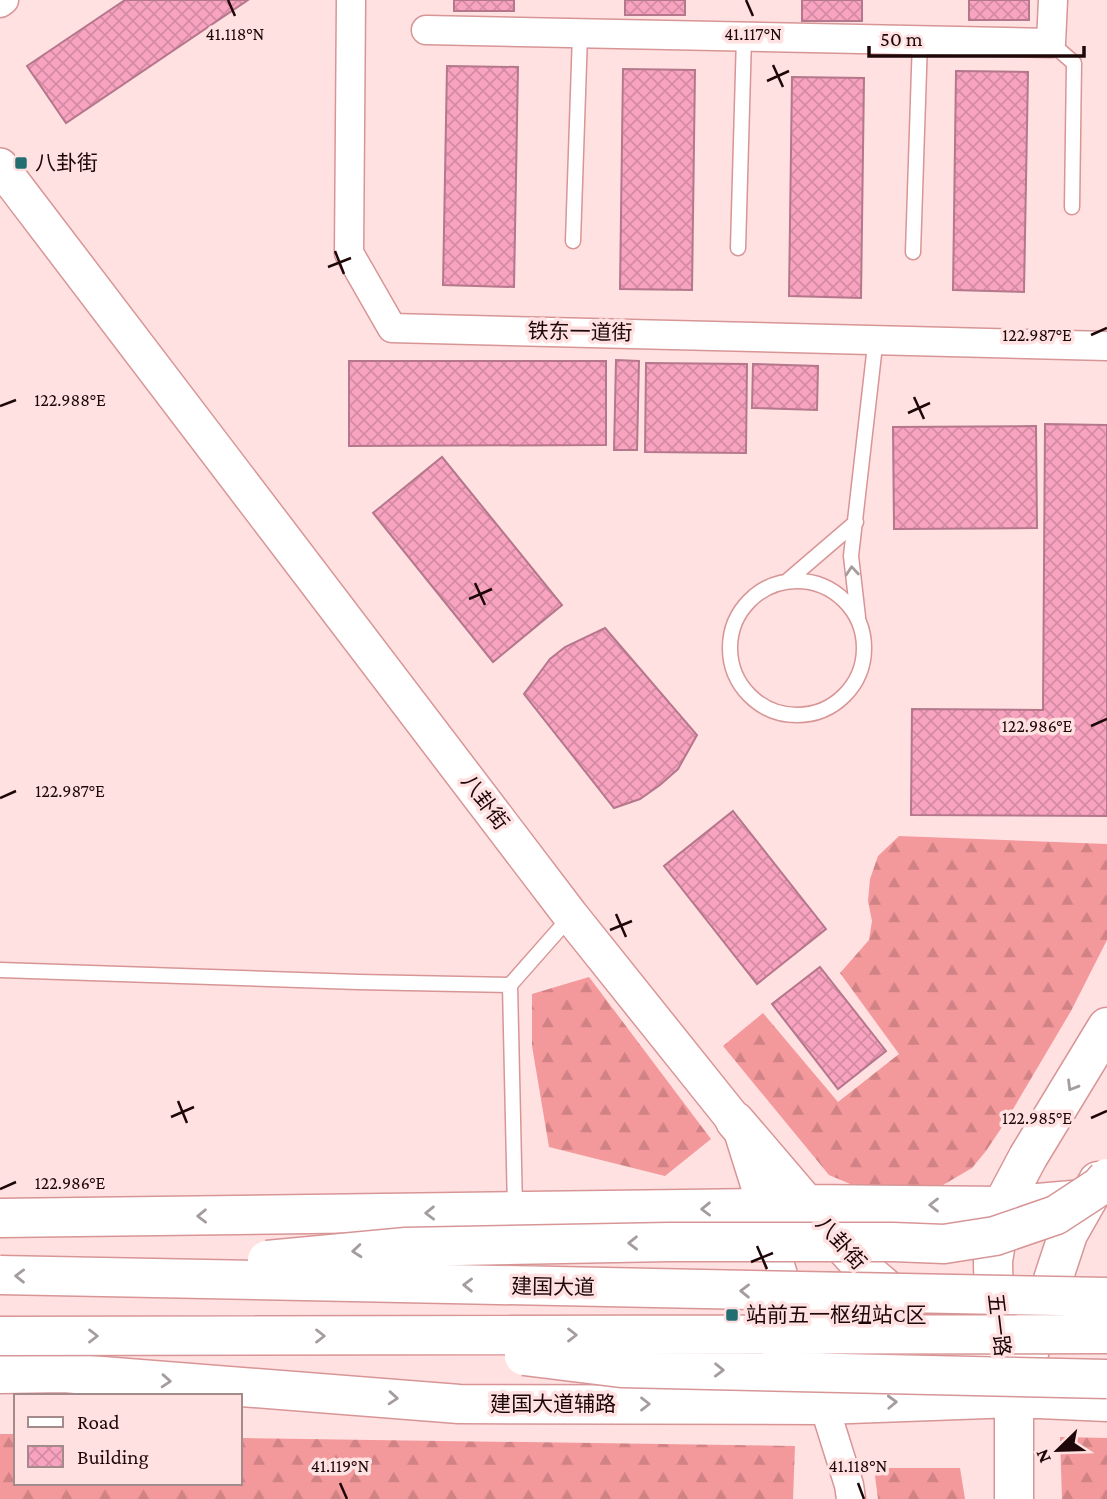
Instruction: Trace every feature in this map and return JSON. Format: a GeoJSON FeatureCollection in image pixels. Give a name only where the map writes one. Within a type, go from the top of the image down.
{"type":"FeatureCollection","features":[{"type":"Feature","properties":{"kind":"main road","name":"五一路"},"geometry":{"type":"LineString","coordinates":[[1014,1398],[1000,1352],[995,1314],[993,1261],[1002,1206],[1028,1157],[1107,1027]]}},
{"type":"Feature","properties":{"kind":"main road","name":"八卦街"},"geometry":{"type":"LineString","coordinates":[[735,1121],[871,1276],[1014,1398]]}},
{"type":"Feature","properties":{"kind":"main road","name":"五一路"},"geometry":{"type":"LineString","coordinates":[[1014,1398],[1068,1234],[1100,1191],[1107,1166]]}},
{"type":"Feature","properties":{"kind":"main road"},"geometry":{"type":"LineString","coordinates":[[0,1218],[761,1208],[806,1205],[1002,1206],[1100,1191],[1100,1186],[1056,1215],[995,1236],[944,1244],[669,1242],[407,1247],[81,1277]]}},
{"type":"Feature","properties":{"kind":"main road","name":"建国大道"},"geometry":{"type":"LineString","coordinates":[[0,1275],[1107,1297]]}},
{"type":"Feature","properties":{"kind":"main road"},"geometry":{"type":"LineString","coordinates":[[0,1336],[1107,1334]]}},
{"type":"Feature","properties":{"kind":"main road"},"geometry":{"type":"LineString","coordinates":[[359,1336],[621,1367],[1107,1379]]}},
{"type":"Feature","properties":{"kind":"main road","name":"建国大道辅路"},"geometry":{"type":"LineString","coordinates":[[0,1374],[64,1373],[459,1404],[823,1405],[1014,1398],[1107,1402]]}},
{"type":"Feature","properties":{"kind":"main road"},"geometry":{"type":"LineString","coordinates":[[1014,1398],[1014,1499]]}},
{"type":"Feature","properties":{"kind":"street","name":"铁东一道街"},"geometry":{"type":"LineString","coordinates":[[351,0],[349,253],[392,328],[1107,346]]}},
{"type":"Feature","properties":{"kind":"street"},"geometry":{"type":"LineString","coordinates":[[426,30],[1051,43],[1053,0]]}},
{"type":"Feature","properties":{"kind":"street","name":"八卦街"},"geometry":{"type":"LineString","coordinates":[[0,166],[571,915],[735,1121]]}},
{"type":"Feature","properties":{"kind":"street"},"geometry":{"type":"LineString","coordinates":[[735,1121],[849,1485],[851,1499]]}},
{"type":"Feature","properties":{"kind":"lane"},"geometry":{"type":"LineString","coordinates":[[573,241],[580,34]]}},
{"type":"Feature","properties":{"kind":"lane"},"geometry":{"type":"LineString","coordinates":[[738,248],[744,37]]}},
{"type":"Feature","properties":{"kind":"lane"},"geometry":{"type":"LineString","coordinates":[[914,252],[920,40]]}},
{"type":"Feature","properties":{"kind":"lane"},"geometry":{"type":"LineString","coordinates":[[1051,43],[1074,63],[1072,207]]}},
{"type":"Feature","properties":{"kind":"lane"},"geometry":{"type":"LineString","coordinates":[[858,620],[846,602],[828,589],[808,582],[786,582],[766,588],[748,602],[735,621],[730,643],[732,666],[741,687],[758,704],[778,714],[801,716],[823,711],[842,699],[855,682],[863,662],[864,640],[858,620],[851,556],[874,340]]}},
{"type":"Feature","properties":{"kind":"lane"},"geometry":{"type":"LineString","coordinates":[[786,582],[856,522]]}},
{"type":"Feature","properties":{"kind":"lane"},"geometry":{"type":"LineString","coordinates":[[516,1211],[510,985],[571,915]]}},
{"type":"Feature","properties":{"kind":"lane"},"geometry":{"type":"LineString","coordinates":[[0,970],[510,985]]}},
{"type":"Feature","properties":{"kind":"green space"},"geometry":{"type":"Polygon","coordinates":[[[899,836],[1107,844],[1107,940],[1071,1011],[1006,1121],[972,1168],[943,1185],[855,1186],[829,1175],[723,1046],[763,1013],[838,1102],[899,1054],[840,973],[869,940],[872,921],[868,901],[870,879],[878,856],[899,836]]]}},
{"type":"Feature","properties":{"kind":"green space"},"geometry":{"type":"Polygon","coordinates":[[[589,977],[711,1139],[665,1176],[549,1147],[532,1046],[532,994],[589,977]]]}},
{"type":"Feature","properties":{"kind":"green space"},"geometry":{"type":"Polygon","coordinates":[[[0,1434],[14,1434],[14,1485],[242,1485],[242,1438],[795,1446],[793,1499],[0,1499],[0,1434]]]}},
{"type":"Feature","properties":{"kind":"green space"},"geometry":{"type":"Polygon","coordinates":[[[1060,1437],[1107,1438],[1107,1499],[1062,1499],[1060,1437]]]}},
{"type":"Feature","properties":{"kind":"green space"},"geometry":{"type":"Polygon","coordinates":[[[874,1468],[960,1468],[965,1499],[878,1499],[874,1468]]]}},
{"type":"Feature","properties":{"kind":"building"},"geometry":{"type":"Polygon","coordinates":[[[125,0],[248,0],[66,123],[27,66],[125,0]]]}},
{"type":"Feature","properties":{"kind":"building"},"geometry":{"type":"Polygon","coordinates":[[[454,0],[514,0],[514,11],[454,11],[454,0]]]}},
{"type":"Feature","properties":{"kind":"building"},"geometry":{"type":"Polygon","coordinates":[[[625,0],[685,0],[685,15],[625,15],[625,0]]]}},
{"type":"Feature","properties":{"kind":"building"},"geometry":{"type":"Polygon","coordinates":[[[802,0],[862,0],[862,21],[802,21],[802,0]]]}},
{"type":"Feature","properties":{"kind":"building"},"geometry":{"type":"Polygon","coordinates":[[[969,0],[1029,0],[1029,20],[969,20],[969,0]]]}},
{"type":"Feature","properties":{"kind":"building"},"geometry":{"type":"Polygon","coordinates":[[[447,66],[518,67],[514,287],[443,285],[447,66]]]}},
{"type":"Feature","properties":{"kind":"building"},"geometry":{"type":"Polygon","coordinates":[[[623,69],[695,70],[692,290],[620,289],[623,69]]]}},
{"type":"Feature","properties":{"kind":"building"},"geometry":{"type":"Polygon","coordinates":[[[956,71],[1028,72],[1024,292],[953,290],[956,71]]]}},
{"type":"Feature","properties":{"kind":"building"},"geometry":{"type":"Polygon","coordinates":[[[792,77],[864,78],[861,298],[789,296],[792,77]]]}},
{"type":"Feature","properties":{"kind":"building"},"geometry":{"type":"Polygon","coordinates":[[[616,360],[639,361],[637,450],[614,450],[616,360]]]}},
{"type":"Feature","properties":{"kind":"building"},"geometry":{"type":"Polygon","coordinates":[[[349,361],[606,361],[606,445],[349,446],[349,361]]]}},
{"type":"Feature","properties":{"kind":"building"},"geometry":{"type":"Polygon","coordinates":[[[646,363],[747,364],[746,453],[645,452],[646,363]]]}},
{"type":"Feature","properties":{"kind":"building"},"geometry":{"type":"Polygon","coordinates":[[[753,364],[818,366],[817,410],[752,408],[753,364]]]}},
{"type":"Feature","properties":{"kind":"building"},"geometry":{"type":"Polygon","coordinates":[[[1045,424],[1107,425],[1107,816],[911,815],[912,709],[1043,710],[1045,424]]]}},
{"type":"Feature","properties":{"kind":"building"},"geometry":{"type":"Polygon","coordinates":[[[1036,426],[1037,528],[894,529],[893,427],[1036,426]]]}},
{"type":"Feature","properties":{"kind":"building"},"geometry":{"type":"Polygon","coordinates":[[[442,457],[562,605],[493,662],[373,513],[442,457]]]}},
{"type":"Feature","properties":{"kind":"building"},"geometry":{"type":"Polygon","coordinates":[[[605,628],[697,735],[678,769],[660,785],[640,799],[614,808],[524,694],[550,659],[565,647],[605,628]]]}},
{"type":"Feature","properties":{"kind":"building"},"geometry":{"type":"Polygon","coordinates":[[[733,811],[826,929],[757,984],[664,866],[733,811]]]}},
{"type":"Feature","properties":{"kind":"building"},"geometry":{"type":"Polygon","coordinates":[[[820,967],[886,1051],[838,1089],[772,1004],[820,967]]]}},
{"type":"Feature","properties":{"kind":"place","name":"八卦街"},"geometry":{"type":"Point","coordinates":[21,163]}},
{"type":"Feature","properties":{"kind":"place","name":"站前五一枢纽站C区"},"geometry":{"type":"Point","coordinates":[732,1315]}}]}
